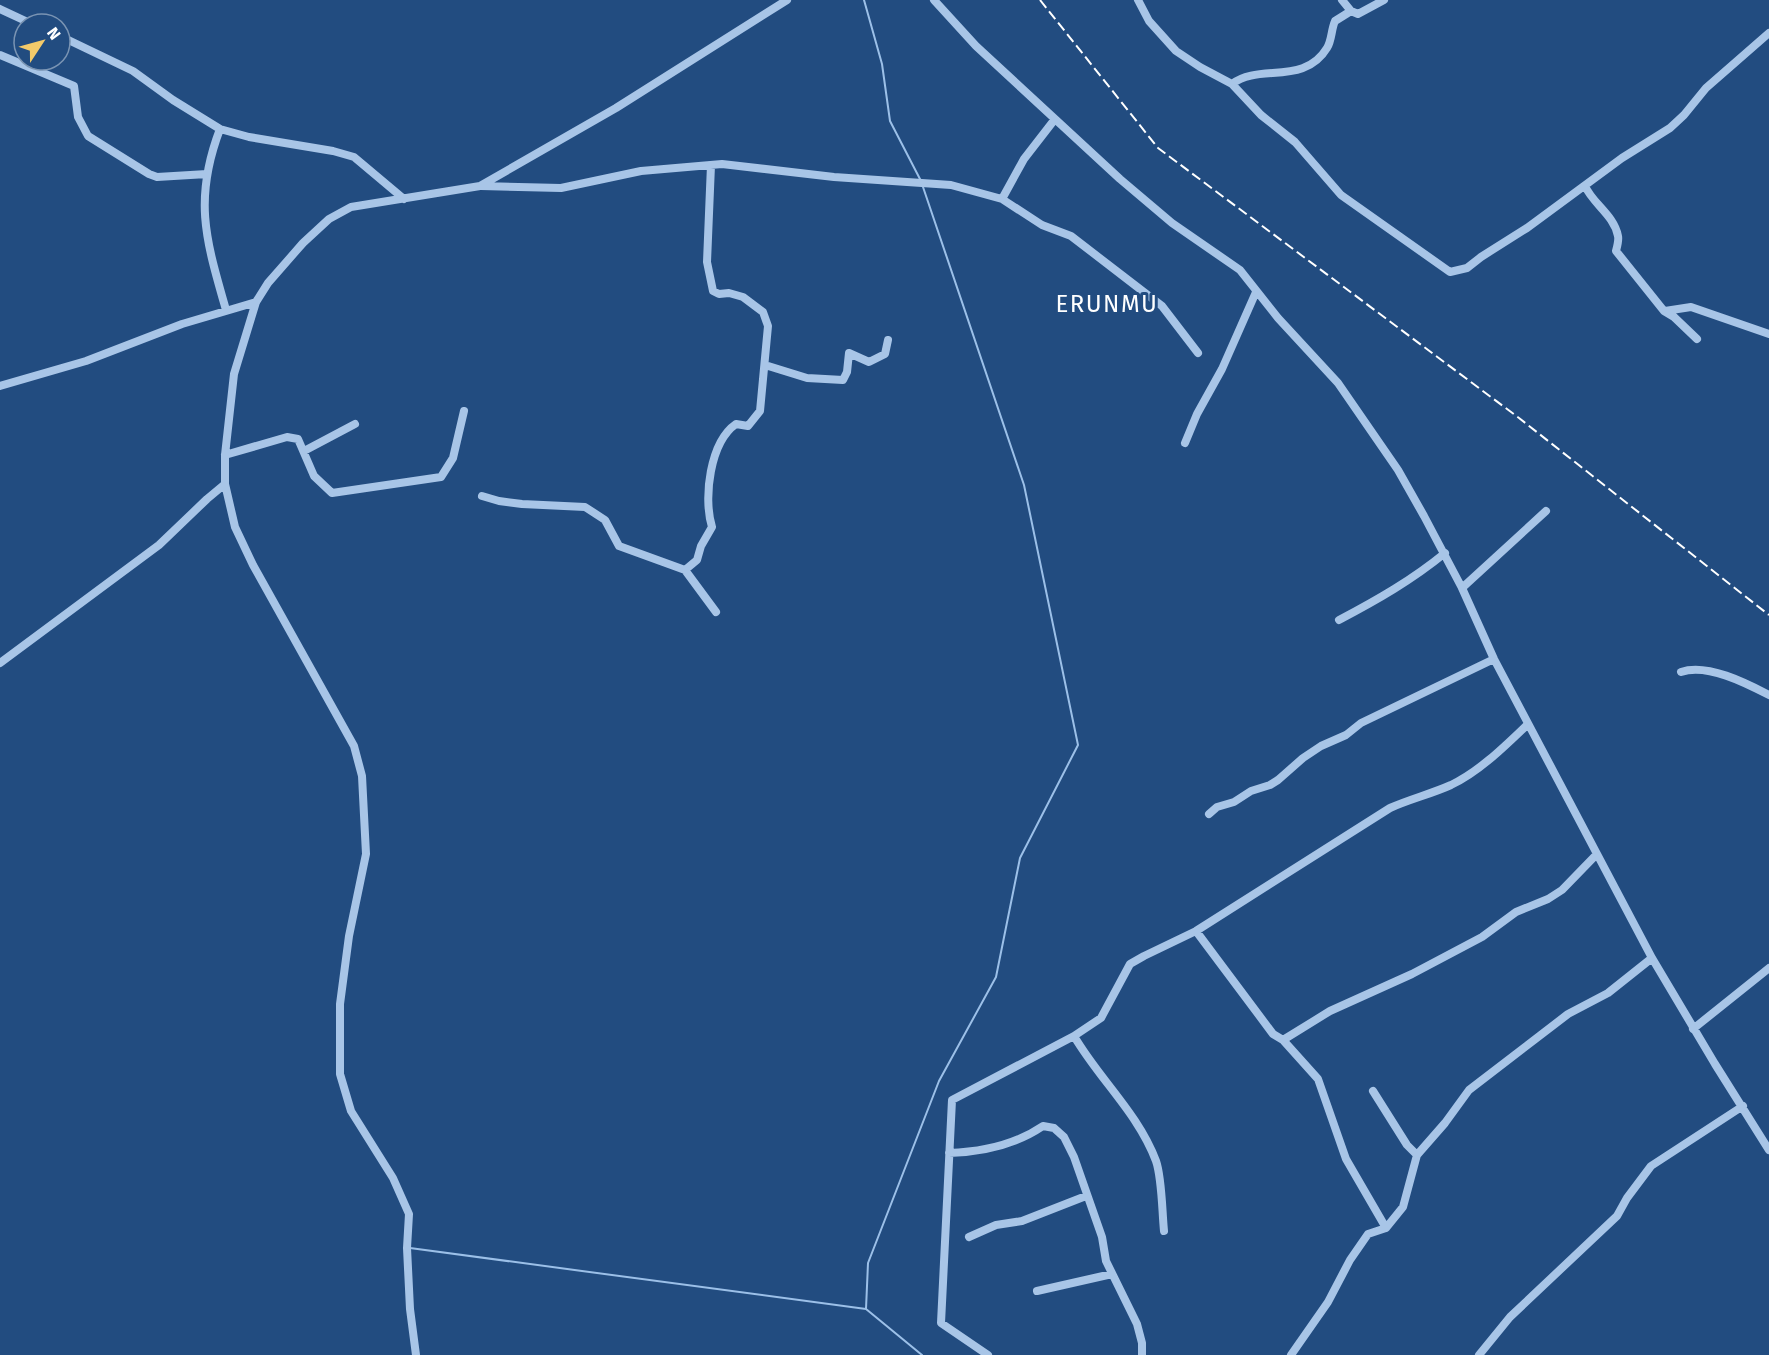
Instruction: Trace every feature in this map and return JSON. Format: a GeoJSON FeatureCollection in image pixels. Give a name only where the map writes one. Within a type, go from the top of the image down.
{"type":"FeatureCollection","features":[{"type":"Feature","properties":{"kind":"street"},"geometry":{"type":"LineString","coordinates":[[480,186],[616,108],[787,0]]}},
{"type":"Feature","properties":{"kind":"street"},"geometry":{"type":"LineString","coordinates":[[934,0],[976,46],[1120,179],[1172,223],[1240,270],[1256,292],[1338,383],[1398,470],[1445,553],[1494,659],[1596,855],[1652,958],[1769,1150]]}},
{"type":"Feature","properties":{"kind":"street"},"geometry":{"type":"LineString","coordinates":[[1138,0],[1154,27],[1176,51],[1232,84],[1261,115],[1295,142],[1341,195],[1450,272],[1467,268],[1622,158],[1670,128],[1706,88],[1769,33]]}},
{"type":"Feature","properties":{"kind":"street"},"geometry":{"type":"LineString","coordinates":[[1342,0],[1351,11],[1358,14],[1374,3],[1384,0]]}},
{"type":"Feature","properties":{"kind":"street"},"geometry":{"type":"LineString","coordinates":[[1232,84],[1239,78],[1295,71],[1307,66],[1327,48],[1335,21],[1351,11]]}},
{"type":"Feature","properties":{"kind":"street"},"geometry":{"type":"LineString","coordinates":[[72,42],[133,70],[172,100],[220,129],[249,137],[354,157],[404,199]]}},
{"type":"Feature","properties":{"kind":"street"},"geometry":{"type":"LineString","coordinates":[[0,55],[74,86],[78,117],[88,136],[149,174],[157,177],[207,174]]}},
{"type":"Feature","properties":{"kind":"street"},"geometry":{"type":"LineString","coordinates":[[1002,200],[1024,159],[1055,119]]}},
{"type":"Feature","properties":{"kind":"street"},"geometry":{"type":"LineString","coordinates":[[220,129],[211,152],[207,174],[204,218],[208,248],[226,310]]}},
{"type":"Feature","properties":{"kind":"street"},"geometry":{"type":"LineString","coordinates":[[416,1355],[410,1309],[407,1248],[409,1214],[393,1178],[351,1111],[340,1074],[340,1004],[349,936],[366,854],[362,776],[354,746],[248,555],[235,527],[225,484],[225,455],[234,374],[256,302],[268,284],[303,243],[329,219],[351,207],[480,186],[561,188],[641,171],[722,164],[834,177],[951,185],[1002,200],[1042,225],[1071,236],[1162,306],[1197,353]]}},
{"type":"Feature","properties":{"kind":"street"},"geometry":{"type":"LineString","coordinates":[[685,570],[698,560],[701,546],[712,527],[708,513],[709,481],[726,431],[736,424],[748,426],[760,411],[768,327],[763,312],[743,297],[729,292],[719,294],[713,291],[707,262],[711,165]]}},
{"type":"Feature","properties":{"kind":"street"},"geometry":{"type":"LineString","coordinates":[[1585,186],[1590,198],[1598,204],[1611,221],[1618,236],[1616,251],[1665,311],[1697,339]]}},
{"type":"Feature","properties":{"kind":"street"},"geometry":{"type":"LineString","coordinates":[[1185,443],[1197,414],[1222,369],[1256,292]]}},
{"type":"Feature","properties":{"kind":"street"},"geometry":{"type":"LineString","coordinates":[[0,386],[86,361],[182,324],[256,302]]}},
{"type":"Feature","properties":{"kind":"street"},"geometry":{"type":"LineString","coordinates":[[1665,311],[1690,308],[1769,334]]}},
{"type":"Feature","properties":{"kind":"street"},"geometry":{"type":"LineString","coordinates":[[765,365],[807,378],[843,380],[847,372],[849,353],[869,362],[885,354],[888,340]]}},
{"type":"Feature","properties":{"kind":"street"},"geometry":{"type":"LineString","coordinates":[[225,455],[287,437],[298,439],[314,476],[332,493],[441,477],[453,458],[464,411]]}},
{"type":"Feature","properties":{"kind":"street"},"geometry":{"type":"LineString","coordinates":[[304,451],[355,424]]}},
{"type":"Feature","properties":{"kind":"street"},"geometry":{"type":"LineString","coordinates":[[0,663],[159,545],[207,498],[225,484]]}},
{"type":"Feature","properties":{"kind":"street"},"geometry":{"type":"LineString","coordinates":[[482,496],[499,501],[585,507],[605,519],[620,546],[685,570],[716,612]]}},
{"type":"Feature","properties":{"kind":"street"},"geometry":{"type":"LineString","coordinates":[[1462,588],[1546,511]]}},
{"type":"Feature","properties":{"kind":"street"},"geometry":{"type":"LineString","coordinates":[[1339,620],[1390,593],[1422,572],[1445,553]]}},
{"type":"Feature","properties":{"kind":"street"},"geometry":{"type":"LineString","coordinates":[[1209,814],[1217,807],[1234,802],[1251,790],[1270,785],[1303,758],[1321,746],[1346,735],[1361,723],[1494,659]]}},
{"type":"Feature","properties":{"kind":"street"},"geometry":{"type":"LineString","coordinates":[[1681,672],[1689,669],[1725,674],[1769,695]]}},
{"type":"Feature","properties":{"kind":"street"},"geometry":{"type":"LineString","coordinates":[[988,1355],[941,1323],[952,1100],[1074,1036],[1101,1018],[1130,964],[1196,931],[1390,808],[1453,784],[1470,774],[1528,724]]}},
{"type":"Feature","properties":{"kind":"street"},"geometry":{"type":"LineString","coordinates":[[1283,1040],[1330,1011],[1412,974],[1482,937],[1516,912],[1548,899],[1562,890],[1596,855]]}},
{"type":"Feature","properties":{"kind":"street"},"geometry":{"type":"LineString","coordinates":[[1196,931],[1273,1034],[1283,1040],[1318,1079],[1346,1159],[1386,1228]]}},
{"type":"Feature","properties":{"kind":"street"},"geometry":{"type":"LineString","coordinates":[[1291,1355],[1328,1302],[1350,1260],[1368,1234],[1386,1228],[1403,1206],[1417,1155],[1445,1123],[1469,1090],[1568,1014],[1608,993],[1652,958]]}},
{"type":"Feature","properties":{"kind":"street"},"geometry":{"type":"LineString","coordinates":[[1694,1029],[1769,968]]}},
{"type":"Feature","properties":{"kind":"street"},"geometry":{"type":"LineString","coordinates":[[1074,1036],[1085,1056],[1130,1113],[1157,1163],[1164,1231]]}},
{"type":"Feature","properties":{"kind":"street"},"geometry":{"type":"LineString","coordinates":[[1373,1091],[1407,1145],[1417,1155]]}},
{"type":"Feature","properties":{"kind":"street"},"geometry":{"type":"LineString","coordinates":[[1479,1355],[1510,1317],[1617,1216],[1626,1198],[1651,1166],[1743,1106]]}},
{"type":"Feature","properties":{"kind":"street"},"geometry":{"type":"LineString","coordinates":[[949,1153],[992,1149],[1043,1126],[1054,1128],[1064,1137],[1074,1157],[1102,1237],[1106,1261],[1137,1324],[1142,1343],[1142,1355]]}},
{"type":"Feature","properties":{"kind":"street"},"geometry":{"type":"LineString","coordinates":[[969,1237],[996,1225],[1023,1221],[1086,1196]]}},
{"type":"Feature","properties":{"kind":"street"},"geometry":{"type":"LineString","coordinates":[[1037,1291],[1112,1274]]}},
{"type":"Feature","properties":{"kind":"waterway"},"geometry":{"type":"LineString","coordinates":[[864,0],[882,64],[890,121],[921,181]]}},
{"type":"Feature","properties":{"kind":"waterway"},"geometry":{"type":"LineString","coordinates":[[866,1309],[868,1263],[939,1081],[996,977],[1020,858],[1078,745],[1024,485],[923,187]]}},
{"type":"Feature","properties":{"kind":"waterway"},"geometry":{"type":"LineString","coordinates":[[410,1248],[866,1309],[922,1355]]}},
{"type":"Feature","properties":{"kind":"railway"},"geometry":{"type":"LineString","coordinates":[[1040,0],[1158,148],[1519,418],[1769,615]]}},
{"type":"Feature","properties":{"kind":"district","name":"ERUNMU"},"geometry":{"type":"Point","coordinates":[1107,304]}}]}
